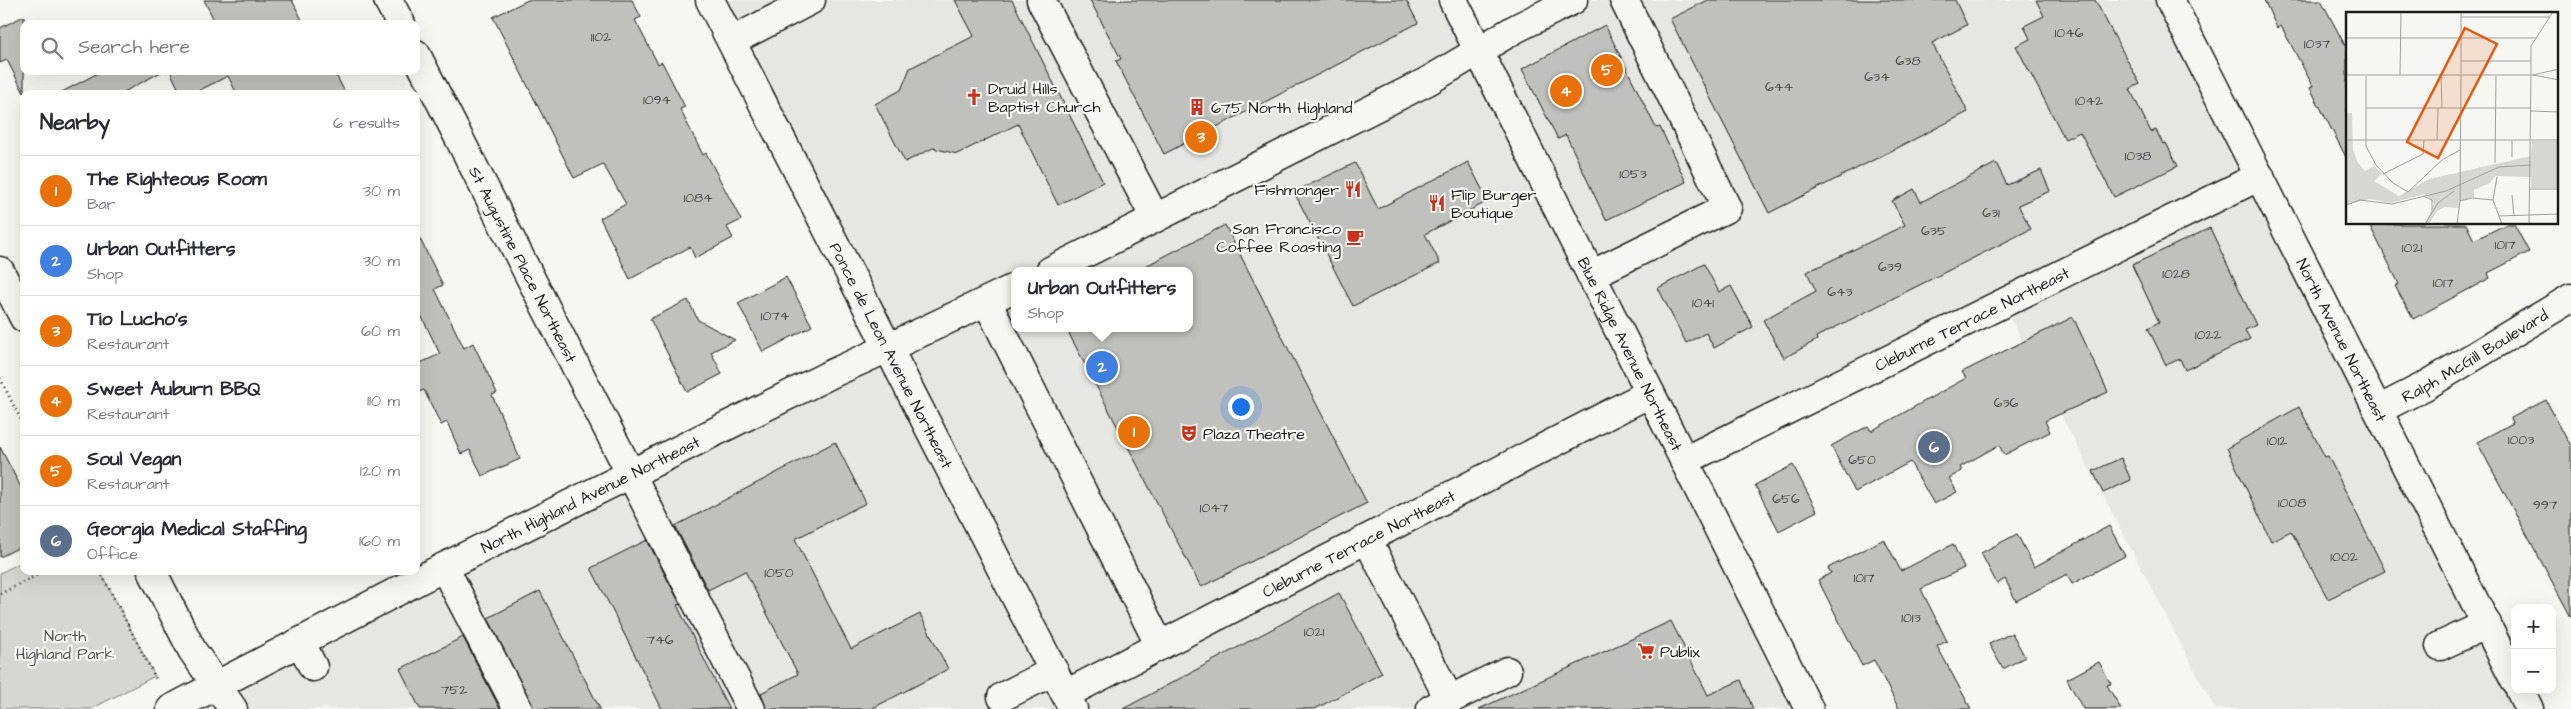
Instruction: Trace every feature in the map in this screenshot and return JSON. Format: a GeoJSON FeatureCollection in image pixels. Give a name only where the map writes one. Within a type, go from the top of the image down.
{"type":"FeatureCollection","features":[{"type":"Feature","properties":{"kind":"main road"},"geometry":{"type":"LineString","coordinates":[[388,0],[399,20]]}},
{"type":"Feature","properties":{"kind":"main road","name":"Ponce de Leon Avenue Northeast"},"geometry":{"type":"LineString","coordinates":[[710,0],[1064,691]]}},
{"type":"Feature","properties":{"kind":"main road"},"geometry":{"type":"LineString","coordinates":[[732,41],[811,0]]}},
{"type":"Feature","properties":{"kind":"main road"},"geometry":{"type":"LineString","coordinates":[[1041,0],[1155,218]]}},
{"type":"Feature","properties":{"kind":"main road","name":"Blue Ridge Avenue Northeast"},"geometry":{"type":"LineString","coordinates":[[1453,0],[1809,709]]}},
{"type":"Feature","properties":{"kind":"main road"},"geometry":{"type":"LineString","coordinates":[[1058,267],[1428,81],[1479,50],[1573,0]]}},
{"type":"Feature","properties":{"kind":"main road"},"geometry":{"type":"LineString","coordinates":[[1591,276],[1727,208],[1624,0]]}},
{"type":"Feature","properties":{"kind":"main road","name":"North Avenue Northeast"},"geometry":{"type":"LineString","coordinates":[[2170,0],[2511,673]]}},
{"type":"Feature","properties":{"kind":"main road","name":"St Augustine Place Northeast"},"geometry":{"type":"LineString","coordinates":[[420,62],[633,474],[751,709]]}},
{"type":"Feature","properties":{"kind":"main road","name":"Cleburne Terrace Northeast"},"geometry":{"type":"LineString","coordinates":[[1684,461],[2260,176]]}},
{"type":"Feature","properties":{"kind":"main road"},"geometry":{"type":"LineString","coordinates":[[0,271],[20,310]]}},
{"type":"Feature","properties":{"kind":"main road","name":"North Highland Avenue Northeast"},"geometry":{"type":"LineString","coordinates":[[171,709],[302,643],[444,567],[833,373],[1011,290]]}},
{"type":"Feature","properties":{"kind":"main road","name":"Ralph McGill Boulevard"},"geometry":{"type":"LineString","coordinates":[[2378,410],[2425,386],[2571,298]]}},
{"type":"Feature","properties":{"kind":"main road"},"geometry":{"type":"LineString","coordinates":[[987,302],[1160,646]]}},
{"type":"Feature","properties":{"kind":"main road","name":"Cleburne Terrace Northeast"},"geometry":{"type":"LineString","coordinates":[[1002,698],[1064,691],[1160,646],[1650,393]]}},
{"type":"Feature","properties":{"kind":"main road"},"geometry":{"type":"LineString","coordinates":[[1367,539],[1440,704],[1507,671]]}},
{"type":"Feature","properties":{"kind":"main road"},"geometry":{"type":"LineString","coordinates":[[444,567],[518,709]]}},
{"type":"Feature","properties":{"kind":"main road"},"geometry":{"type":"LineString","coordinates":[[154,575],[192,650],[233,709]]}},
{"type":"Feature","properties":{"kind":"main road"},"geometry":{"type":"LineString","coordinates":[[2440,646],[2487,624]]}},
{"type":"Feature","properties":{"kind":"main road"},"geometry":{"type":"LineString","coordinates":[[302,643],[313,667]]}},
{"type":"Feature","properties":{"kind":"main road"},"geometry":{"type":"LineString","coordinates":[[2522,694],[2529,709]]}},
{"type":"Feature","properties":{"kind":"path"},"geometry":{"type":"LineString","coordinates":[[0,378],[20,418]]}},
{"type":"Feature","properties":{"kind":"path"},"geometry":{"type":"LineString","coordinates":[[0,594],[37,575]]}},
{"type":"Feature","properties":{"kind":"path"},"geometry":{"type":"LineString","coordinates":[[102,575],[158,681]]}},
{"type":"Feature","properties":{"kind":"shaded area"},"geometry":{"type":"Polygon","coordinates":[[[710,0],[1436,0],[1462,52],[1561,0],[2177,0],[2511,673],[2511,694],[2522,694],[2529,709],[2215,709],[2004,306],[1692,465],[1813,709],[156,709],[888,348],[710,0]]]}},
{"type":"Feature","properties":{"kind":"green space","name":"North Highland Park"},"geometry":{"type":"Polygon","coordinates":[[[20,563],[20,575],[102,575],[155,676],[91,709],[0,709],[0,573],[20,563]]]}},
{"type":"Feature","properties":{"kind":"building"},"geometry":{"type":"Polygon","coordinates":[[[204,0],[292,0],[302,20],[214,20],[204,0]]]}},
{"type":"Feature","properties":{"kind":"building"},"geometry":{"type":"Polygon","coordinates":[[[528,0],[632,0],[641,17],[635,20],[658,64],[662,62],[685,107],[680,109],[703,155],[706,153],[741,220],[727,227],[733,238],[695,258],[690,247],[630,279],[600,218],[626,204],[603,164],[574,178],[493,17],[528,0]]]}},
{"type":"Feature","properties":{"kind":"building","name":"Druid Hills Baptist Church"},"geometry":{"type":"Polygon","coordinates":[[[955,0],[1012,0],[1103,182],[1058,205],[1018,124],[957,154],[933,148],[905,162],[875,104],[901,90],[910,68],[974,36],[955,0]]]}},
{"type":"Feature","properties":{"kind":"building","name":"675 North Highland"},"geometry":{"type":"Polygon","coordinates":[[[1090,0],[1406,0],[1418,23],[1164,154],[1116,61],[1121,59],[1090,0]]]}},
{"type":"Feature","properties":{"kind":"building"},"geometry":{"type":"Polygon","coordinates":[[[1708,0],[1955,0],[1967,25],[1932,43],[1968,112],[1769,213],[1670,19],[1708,0]]]}},
{"type":"Feature","properties":{"kind":"building"},"geometry":{"type":"Polygon","coordinates":[[[2036,0],[2095,0],[2140,84],[2130,89],[2151,132],[2156,130],[2163,144],[2166,143],[2178,166],[2114,197],[2080,132],[2065,139],[2016,46],[2030,39],[2024,26],[2044,16],[2036,0]]]}},
{"type":"Feature","properties":{"kind":"building"},"geometry":{"type":"Polygon","coordinates":[[[2264,0],[2321,0],[2346,47],[2346,157],[2310,88],[2313,86],[2281,26],[2277,28],[2264,0]]]}},
{"type":"Feature","properties":{"kind":"building"},"geometry":{"type":"Polygon","coordinates":[[[24,16],[24,20],[20,20],[20,75],[24,75],[24,90],[7,60],[0,63],[0,28],[24,16]]]}},
{"type":"Feature","properties":{"kind":"building"},"geometry":{"type":"Polygon","coordinates":[[[1605,25],[1656,128],[1660,127],[1686,182],[1606,220],[1566,135],[1558,139],[1522,69],[1605,25]]]}},
{"type":"Feature","properties":{"kind":"building"},"geometry":{"type":"Polygon","coordinates":[[[94,75],[156,75],[127,90],[66,90],[94,75]]]}},
{"type":"Feature","properties":{"kind":"building"},"geometry":{"type":"Polygon","coordinates":[[[172,75],[336,75],[344,90],[235,90],[228,76],[200,90],[179,90],[172,75]]]}},
{"type":"Feature","properties":{"kind":"building","name":"San Francisco Coffee Roasting"},"geometry":{"type":"Polygon","coordinates":[[[1468,162],[1488,201],[1425,234],[1440,263],[1353,306],[1294,192],[1355,163],[1378,209],[1468,162]]]}},
{"type":"Feature","properties":{"kind":"building"},"geometry":{"type":"Polygon","coordinates":[[[1996,163],[2007,185],[2041,170],[2050,191],[2018,205],[2031,229],[1816,337],[1817,340],[1784,358],[1763,320],[1816,291],[1807,272],[1905,225],[1892,201],[1914,189],[1921,202],[1996,163]]]}},
{"type":"Feature","properties":{"kind":"building"},"geometry":{"type":"Polygon","coordinates":[[[1225,225],[1367,503],[1201,587],[1068,332],[1193,332],[1193,267],[1144,267],[1225,225]]]}},
{"type":"Feature","properties":{"kind":"building"},"geometry":{"type":"Polygon","coordinates":[[[2370,225],[2466,225],[2474,240],[2505,225],[2515,225],[2529,252],[2488,273],[2490,278],[2413,319],[2395,286],[2399,284],[2370,225]]]}},
{"type":"Feature","properties":{"kind":"building"},"geometry":{"type":"Polygon","coordinates":[[[2210,228],[2256,325],[2245,330],[2250,339],[2185,370],[2180,359],[2166,365],[2148,328],[2159,322],[2132,265],[2210,228]]]}},
{"type":"Feature","properties":{"kind":"building"},"geometry":{"type":"Polygon","coordinates":[[[420,239],[443,285],[435,289],[464,348],[473,343],[497,393],[492,395],[520,459],[482,476],[470,450],[461,454],[447,422],[441,425],[424,390],[420,392],[420,363],[440,354],[420,313],[420,239]]]}},
{"type":"Feature","properties":{"kind":"building"},"geometry":{"type":"Polygon","coordinates":[[[1704,264],[1719,292],[1731,286],[1753,327],[1714,348],[1706,333],[1686,343],[1658,288],[1704,264]]]}},
{"type":"Feature","properties":{"kind":"building"},"geometry":{"type":"Polygon","coordinates":[[[786,277],[812,326],[763,352],[738,303],[786,277]]]}},
{"type":"Feature","properties":{"kind":"building"},"geometry":{"type":"Polygon","coordinates":[[[688,300],[698,320],[735,340],[711,352],[722,374],[687,392],[650,319],[688,300]]]}},
{"type":"Feature","properties":{"kind":"building"},"geometry":{"type":"Polygon","coordinates":[[[2073,317],[2108,392],[2045,421],[2050,432],[2004,455],[1999,445],[1960,467],[1962,471],[1949,478],[1957,492],[1934,504],[1910,462],[1855,492],[1831,446],[1868,426],[1871,431],[1966,378],[1962,372],[2073,317]]]}},
{"type":"Feature","properties":{"kind":"building"},"geometry":{"type":"Polygon","coordinates":[[[2546,400],[2571,447],[2571,617],[2477,442],[2513,423],[2511,418],[2546,400]]]}},
{"type":"Feature","properties":{"kind":"building"},"geometry":{"type":"Polygon","coordinates":[[[2299,407],[2325,457],[2328,456],[2385,571],[2328,599],[2291,531],[2271,541],[2227,448],[2299,407]]]}},
{"type":"Feature","properties":{"kind":"building"},"geometry":{"type":"Polygon","coordinates":[[[835,442],[866,503],[795,539],[851,649],[920,614],[948,669],[871,709],[766,709],[761,693],[798,674],[745,571],[708,590],[675,526],[835,442]]]}},
{"type":"Feature","properties":{"kind":"building"},"geometry":{"type":"Polygon","coordinates":[[[0,447],[20,485],[20,547],[0,557],[0,447]]]}},
{"type":"Feature","properties":{"kind":"building"},"geometry":{"type":"Polygon","coordinates":[[[2121,458],[2131,480],[2103,493],[2093,471],[2121,458]]]}},
{"type":"Feature","properties":{"kind":"building"},"geometry":{"type":"Polygon","coordinates":[[[1793,465],[1817,511],[1779,531],[1755,485],[1793,465]]]}},
{"type":"Feature","properties":{"kind":"building"},"geometry":{"type":"Polygon","coordinates":[[[2109,526],[2125,556],[2072,584],[2067,574],[2016,601],[2005,579],[1997,584],[1981,553],[2017,534],[2034,567],[2109,526]]]}},
{"type":"Feature","properties":{"kind":"building"},"geometry":{"type":"Polygon","coordinates":[[[1884,539],[1901,571],[1953,544],[1964,568],[1921,589],[1947,641],[1937,646],[1971,709],[1899,709],[1874,660],[1862,666],[1818,580],[1831,573],[1828,568],[1884,539]]]}},
{"type":"Feature","properties":{"kind":"building"},"geometry":{"type":"Polygon","coordinates":[[[647,540],[680,604],[677,605],[729,709],[662,709],[591,568],[647,540]]]}},
{"type":"Feature","properties":{"kind":"building"},"geometry":{"type":"Polygon","coordinates":[[[540,591],[600,709],[534,709],[488,618],[540,591]]]}},
{"type":"Feature","properties":{"kind":"building"},"geometry":{"type":"Polygon","coordinates":[[[1339,593],[1382,673],[1315,709],[1123,709],[1339,593]]]}},
{"type":"Feature","properties":{"kind":"building","name":"Publix"},"geometry":{"type":"Polygon","coordinates":[[[1671,621],[1708,695],[1741,680],[1753,709],[1479,709],[1671,621]]]}},
{"type":"Feature","properties":{"kind":"building"},"geometry":{"type":"Polygon","coordinates":[[[2012,633],[2025,657],[2003,669],[1989,644],[2012,633]]]}},
{"type":"Feature","properties":{"kind":"building"},"geometry":{"type":"Polygon","coordinates":[[[463,637],[500,709],[420,709],[400,669],[463,637]]]}},
{"type":"Feature","properties":{"kind":"building"},"geometry":{"type":"Polygon","coordinates":[[[2099,662],[2111,684],[2107,685],[2121,709],[2083,709],[2067,679],[2099,662]]]}},
{"type":"Feature","properties":{"kind":"place","name":"Soul Vegan"},"geometry":{"type":"Point","coordinates":[1607,70]}},
{"type":"Feature","properties":{"kind":"place","name":"Sweet Auburn BBQ"},"geometry":{"type":"Point","coordinates":[1566,91]}},
{"type":"Feature","properties":{"kind":"place","name":"Druid Hills Baptist Church"},"geometry":{"type":"Point","coordinates":[974,97]}},
{"type":"Feature","properties":{"kind":"place","name":"675 North Highland"},"geometry":{"type":"Point","coordinates":[1197,107]}},
{"type":"Feature","properties":{"kind":"place","name":"Tio Lucho's"},"geometry":{"type":"Point","coordinates":[1201,137]}},
{"type":"Feature","properties":{"kind":"place","name":"Fishmonger"},"geometry":{"type":"Point","coordinates":[1353,189]}},
{"type":"Feature","properties":{"kind":"place","name":"Flip Burger Boutique"},"geometry":{"type":"Point","coordinates":[1437,203]}},
{"type":"Feature","properties":{"kind":"place","name":"San Francisco Coffee Roasting"},"geometry":{"type":"Point","coordinates":[1355,237]}},
{"type":"Feature","properties":{"kind":"place","name":"Urban Outfitters"},"geometry":{"type":"Point","coordinates":[1102,367]}},
{"type":"Feature","properties":{"kind":"place","name":"The Righteous Room"},"geometry":{"type":"Point","coordinates":[1134,432]}},
{"type":"Feature","properties":{"kind":"place","name":"Plaza Theatre"},"geometry":{"type":"Point","coordinates":[1189,433]}},
{"type":"Feature","properties":{"kind":"place","name":"Georgia Medical Staffing"},"geometry":{"type":"Point","coordinates":[1934,447]}},
{"type":"Feature","properties":{"kind":"place","name":"Publix"},"geometry":{"type":"Point","coordinates":[1646,651]}}]}
